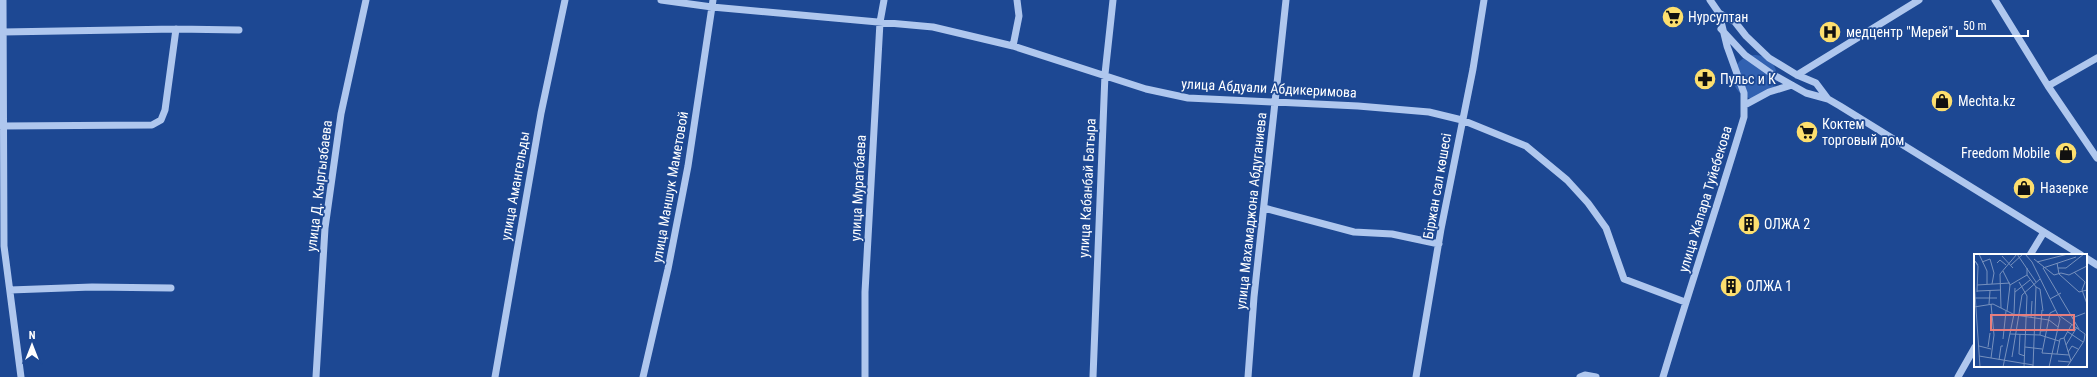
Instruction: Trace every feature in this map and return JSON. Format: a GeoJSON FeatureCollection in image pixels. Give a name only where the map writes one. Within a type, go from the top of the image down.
{"type":"FeatureCollection","features":[{"type":"Feature","properties":{"kind":"street"},"geometry":{"type":"LineString","coordinates":[[3,0],[2,126],[4,246],[22,377]]}},
{"type":"Feature","properties":{"kind":"street","name":"улица Д. Кыргызбаева"},"geometry":{"type":"LineString","coordinates":[[316,377],[325,228],[340,114],[366,0]]}},
{"type":"Feature","properties":{"kind":"street","name":"улица Амангельды"},"geometry":{"type":"LineString","coordinates":[[495,377],[541,113],[565,0]]}},
{"type":"Feature","properties":{"kind":"street","name":"улица Абдуали Абдикеримова"},"geometry":{"type":"LineString","coordinates":[[661,0],[713,3],[933,27],[1013,46],[1166,94],[1204,100],[1277,102],[1429,112],[1462,120],[1526,146],[1567,180],[1588,203],[1606,228],[1624,279],[1685,302]]}},
{"type":"Feature","properties":{"kind":"street","name":"улица Муратбаева"},"geometry":{"type":"LineString","coordinates":[[865,377],[865,292],[880,22],[884,0]]}},
{"type":"Feature","properties":{"kind":"street"},"geometry":{"type":"LineString","coordinates":[[1013,46],[1019,16],[1017,0]]}},
{"type":"Feature","properties":{"kind":"street","name":"улица Кабанбай Батыра"},"geometry":{"type":"LineString","coordinates":[[1093,377],[1105,74],[1113,0]]}},
{"type":"Feature","properties":{"kind":"street","name":"улица Махамаджона Абдуганиева"},"geometry":{"type":"LineString","coordinates":[[1248,377],[1254,297],[1277,102],[1286,0]]}},
{"type":"Feature","properties":{"kind":"street","name":"Біржан сал көшесі"},"geometry":{"type":"LineString","coordinates":[[1416,377],[1462,120],[1473,70],[1484,0]]}},
{"type":"Feature","properties":{"kind":"street"},"geometry":{"type":"LineString","coordinates":[[1710,0],[1718,13],[1735,22],[1751,41],[1769,58],[1797,75],[1816,83],[1828,100]]}},
{"type":"Feature","properties":{"kind":"street"},"geometry":{"type":"LineString","coordinates":[[1797,75],[1919,0]]}},
{"type":"Feature","properties":{"kind":"street"},"geometry":{"type":"LineString","coordinates":[[1995,0],[2048,86],[2097,158]]}},
{"type":"Feature","properties":{"kind":"street","name":"улица Маншук Маметовой"},"geometry":{"type":"LineString","coordinates":[[643,377],[668,269],[688,166],[713,3]]}},
{"type":"Feature","properties":{"kind":"street","name":"улица Жапара Туйебекова"},"geometry":{"type":"LineString","coordinates":[[1663,377],[1685,302],[1714,218],[1744,117],[1744,92],[1721,29],[1718,13]]}},
{"type":"Feature","properties":{"kind":"street"},"geometry":{"type":"LineString","coordinates":[[3,32],[176,29],[239,30]]}},
{"type":"Feature","properties":{"kind":"street"},"geometry":{"type":"LineString","coordinates":[[2,126],[152,125],[161,120],[165,110],[176,29]]}},
{"type":"Feature","properties":{"kind":"street"},"geometry":{"type":"LineString","coordinates":[[1721,29],[1745,55],[1792,85],[1806,93],[1828,100],[2079,254]]}},
{"type":"Feature","properties":{"kind":"street"},"geometry":{"type":"LineString","coordinates":[[2048,86],[2097,58]]}},
{"type":"Feature","properties":{"kind":"street"},"geometry":{"type":"LineString","coordinates":[[1745,105],[1769,92],[1792,85]]}},
{"type":"Feature","properties":{"kind":"street"},"geometry":{"type":"LineString","coordinates":[[1264,208],[1354,232],[1392,234],[1439,244]]}},
{"type":"Feature","properties":{"kind":"street"},"geometry":{"type":"LineString","coordinates":[[2031,254],[2044,232]]}},
{"type":"Feature","properties":{"kind":"street"},"geometry":{"type":"LineString","coordinates":[[2087,259],[2097,265]]}},
{"type":"Feature","properties":{"kind":"street"},"geometry":{"type":"LineString","coordinates":[[10,290],[170,288]]}},
{"type":"Feature","properties":{"kind":"street"},"geometry":{"type":"LineString","coordinates":[[1958,377],[1974,349]]}},
{"type":"Feature","properties":{"kind":"street"},"geometry":{"type":"LineString","coordinates":[[1580,377],[1585,375],[1596,377]]}},
{"type":"Feature","properties":{"kind":"shaded area"},"geometry":{"type":"Polygon","coordinates":[[[1751,55],[1759,55],[1771,61],[1777,73],[1777,81],[1771,93],[1759,99],[1751,99],[1739,93],[1733,81],[1733,73],[1739,61],[1751,55]]]}},
{"type":"Feature","properties":{"kind":"place","name":"Нурсултан"},"geometry":{"type":"Point","coordinates":[1673,17]}},
{"type":"Feature","properties":{"kind":"place","name":"медцентр \"Мерей\""},"geometry":{"type":"Point","coordinates":[1830,32]}},
{"type":"Feature","properties":{"kind":"place","name":"Пульс и К"},"geometry":{"type":"Point","coordinates":[1705,79]}},
{"type":"Feature","properties":{"kind":"place","name":"Mechta.kz"},"geometry":{"type":"Point","coordinates":[1942,101]}},
{"type":"Feature","properties":{"kind":"place","name":"Коктем торговый дом"},"geometry":{"type":"Point","coordinates":[1807,132]}},
{"type":"Feature","properties":{"kind":"place","name":"Freedom Mobile"},"geometry":{"type":"Point","coordinates":[2066,153]}},
{"type":"Feature","properties":{"kind":"place","name":"Назерке"},"geometry":{"type":"Point","coordinates":[2024,188]}},
{"type":"Feature","properties":{"kind":"place","name":"ОЛЖА 2"},"geometry":{"type":"Point","coordinates":[1749,224]}},
{"type":"Feature","properties":{"kind":"place","name":"ОЛЖА 1"},"geometry":{"type":"Point","coordinates":[1731,286]}}]}
